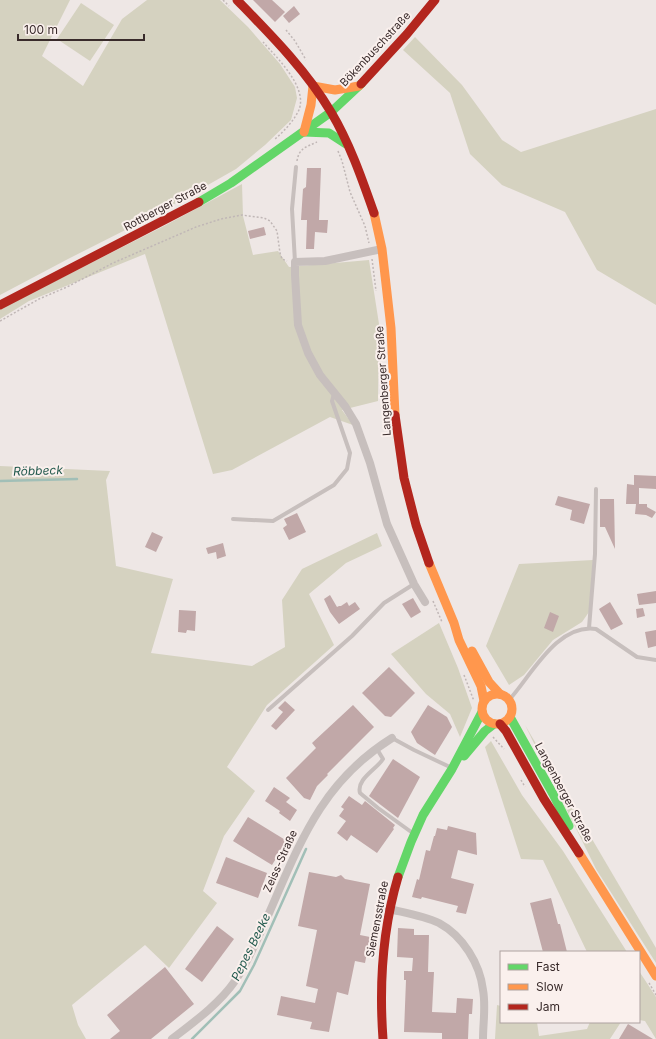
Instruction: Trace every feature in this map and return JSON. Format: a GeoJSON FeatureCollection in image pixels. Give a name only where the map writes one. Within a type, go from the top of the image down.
{"type":"FeatureCollection","features":[{"type":"Feature","properties":{"kind":"main road","name":"Langenberger Straße"},"geometry":{"type":"LineString","coordinates":[[237,0],[287,52],[331,112],[347,144],[375,217],[382,249],[391,328],[394,409],[404,478],[416,525],[430,566],[454,623],[459,640],[481,686],[481,706]]}},
{"type":"Feature","properties":{"kind":"main road","name":"Bökenbuschstraße"},"geometry":{"type":"LineString","coordinates":[[331,112],[359,86],[407,34],[435,0]]}},
{"type":"Feature","properties":{"kind":"main road"},"geometry":{"type":"LineString","coordinates":[[347,144],[329,133],[304,132],[311,105],[313,86],[335,90],[359,86]]}},
{"type":"Feature","properties":{"kind":"main road","name":"Rottberger Straße"},"geometry":{"type":"LineString","coordinates":[[0,305],[199,202],[232,183],[331,112]]}},
{"type":"Feature","properties":{"kind":"main road","name":"Langenberger Straße"},"geometry":{"type":"LineString","coordinates":[[454,623],[464,637],[489,682],[500,694]]}},
{"type":"Feature","properties":{"kind":"main road"},"geometry":{"type":"LineString","coordinates":[[500,694],[509,700],[512,706],[512,712],[506,722],[497,724],[488,723],[481,706],[488,696],[500,694]]}},
{"type":"Feature","properties":{"kind":"main road","name":"Siemensstraße"},"geometry":{"type":"LineString","coordinates":[[383,1039],[381,965],[389,909],[396,881],[414,834],[476,725],[481,706]]}},
{"type":"Feature","properties":{"kind":"main road","name":"Langenberger Straße"},"geometry":{"type":"LineString","coordinates":[[510,717],[553,794],[596,878]]}},
{"type":"Feature","properties":{"kind":"main road","name":"Langenberger Straße"},"geometry":{"type":"LineString","coordinates":[[497,724],[506,731],[544,799],[596,878],[656,976]]}},
{"type":"Feature","properties":{"kind":"main road","name":"Siemensstraße"},"geometry":{"type":"LineString","coordinates":[[452,768],[485,731],[497,724]]}},
{"type":"Feature","properties":{"kind":"street"},"geometry":{"type":"LineString","coordinates":[[382,249],[325,260],[295,262],[298,325],[308,353],[320,375],[356,424],[370,463],[386,524],[414,584],[425,602]]}},
{"type":"Feature","properties":{"kind":"street","name":"Zeiss-Straße"},"geometry":{"type":"LineString","coordinates":[[172,1039],[210,1008],[234,983],[253,950],[298,846],[320,807],[334,787],[351,769],[376,748],[392,738]]}},
{"type":"Feature","properties":{"kind":"street"},"geometry":{"type":"LineString","coordinates":[[389,909],[405,912],[440,924],[452,932],[468,950],[481,976],[484,990],[483,1039]]}},
{"type":"Feature","properties":{"kind":"lane"},"geometry":{"type":"LineString","coordinates":[[295,262],[292,209],[296,167]]}},
{"type":"Feature","properties":{"kind":"lane"},"geometry":{"type":"LineString","coordinates":[[233,519],[273,521],[334,485],[347,469],[350,453],[332,401],[334,393]]}},
{"type":"Feature","properties":{"kind":"lane"},"geometry":{"type":"LineString","coordinates":[[589,628],[595,554],[596,490]]}},
{"type":"Feature","properties":{"kind":"lane"},"geometry":{"type":"LineString","coordinates":[[268,710],[352,636],[384,603],[414,584]]}},
{"type":"Feature","properties":{"kind":"lane"},"geometry":{"type":"LineString","coordinates":[[509,700],[535,666],[559,641],[571,633],[589,628],[596,629],[637,657],[656,660]]}},
{"type":"Feature","properties":{"kind":"lane"},"geometry":{"type":"LineString","coordinates":[[392,738],[452,768]]}},
{"type":"Feature","properties":{"kind":"lane"},"geometry":{"type":"LineString","coordinates":[[376,748],[383,759],[359,786],[360,793],[414,834]]}},
{"type":"Feature","properties":{"kind":"path"},"geometry":{"type":"LineString","coordinates":[[223,0],[229,6]]}},
{"type":"Feature","properties":{"kind":"path"},"geometry":{"type":"LineString","coordinates":[[286,30],[309,63]]}},
{"type":"Feature","properties":{"kind":"path"},"geometry":{"type":"LineString","coordinates":[[261,40],[294,79],[300,94],[299,111],[291,123],[272,143]]}},
{"type":"Feature","properties":{"kind":"path"},"geometry":{"type":"LineString","coordinates":[[345,80],[377,52]]}},
{"type":"Feature","properties":{"kind":"path"},"geometry":{"type":"LineString","coordinates":[[299,111],[307,118]]}},
{"type":"Feature","properties":{"kind":"path"},"geometry":{"type":"LineString","coordinates":[[296,167],[298,154],[305,147],[318,142]]}},
{"type":"Feature","properties":{"kind":"path"},"geometry":{"type":"LineString","coordinates":[[335,148],[338,151],[342,161],[350,192],[365,226],[370,251]]}},
{"type":"Feature","properties":{"kind":"path"},"geometry":{"type":"LineString","coordinates":[[0,321],[39,299],[67,287],[113,263],[196,227],[221,219],[242,215],[264,218],[270,221],[276,231],[278,248],[282,259],[295,262]]}},
{"type":"Feature","properties":{"kind":"path"},"geometry":{"type":"LineString","coordinates":[[463,671],[471,696],[481,706]]}},
{"type":"Feature","properties":{"kind":"path"},"geometry":{"type":"LineString","coordinates":[[485,731],[504,749]]}},
{"type":"Feature","properties":{"kind":"path"},"geometry":{"type":"LineString","coordinates":[[521,779],[528,791]]}},
{"type":"Feature","properties":{"kind":"shaded area"},"geometry":{"type":"Polygon","coordinates":[[[0,0],[70,0],[42,56],[83,86],[122,19],[147,0],[220,0],[248,27],[280,64],[295,87],[297,98],[291,120],[265,145],[236,169],[155,215],[0,295],[0,0]]]}},
{"type":"Feature","properties":{"kind":"shaded area"},"geometry":{"type":"Polygon","coordinates":[[[81,3],[114,25],[90,61],[57,39],[81,3]]]}},
{"type":"Feature","properties":{"kind":"shaded area"},"geometry":{"type":"Polygon","coordinates":[[[415,37],[462,85],[502,140],[521,152],[656,109],[656,305],[597,270],[565,212],[502,185],[470,154],[450,93],[403,50],[415,37]]]}},
{"type":"Feature","properties":{"kind":"shaded area"},"geometry":{"type":"Polygon","coordinates":[[[242,184],[243,216],[253,255],[278,251],[289,267],[369,260],[379,324],[378,401],[342,410],[353,425],[330,417],[232,470],[213,474],[145,254],[29,301],[0,319],[0,309],[166,225],[242,184]]]}},
{"type":"Feature","properties":{"kind":"shaded area"},"geometry":{"type":"Polygon","coordinates":[[[0,466],[110,471],[106,480],[116,566],[173,579],[151,653],[252,666],[285,647],[282,600],[302,569],[377,533],[382,546],[346,563],[309,594],[334,645],[267,705],[227,767],[255,791],[224,836],[203,891],[217,903],[169,968],[145,945],[72,1005],[78,1025],[86,1039],[0,1039],[0,466]]]}},
{"type":"Feature","properties":{"kind":"shaded area"},"geometry":{"type":"Polygon","coordinates":[[[593,560],[589,612],[582,622],[553,640],[524,675],[509,685],[486,646],[519,564],[593,560]]]}},
{"type":"Feature","properties":{"kind":"shaded area"},"geometry":{"type":"Polygon","coordinates":[[[439,623],[458,668],[472,708],[460,737],[450,714],[426,694],[391,654],[439,623]]]}},
{"type":"Feature","properties":{"kind":"shaded area"},"geometry":{"type":"Polygon","coordinates":[[[525,725],[656,948],[656,963],[596,869],[525,725]]]}},
{"type":"Feature","properties":{"kind":"shaded area"},"geometry":{"type":"Polygon","coordinates":[[[491,741],[522,795],[563,851],[626,951],[587,951],[543,860],[521,859],[485,747],[491,741]]]}},
{"type":"Feature","properties":{"kind":"shaded area"},"geometry":{"type":"Polygon","coordinates":[[[640,973],[656,997],[656,1039],[645,1021],[640,1020],[640,973]]]}},
{"type":"Feature","properties":{"kind":"shaded area"},"geometry":{"type":"Polygon","coordinates":[[[497,1005],[500,1006],[500,1023],[537,1023],[539,1036],[587,1029],[590,1023],[620,1023],[610,1039],[495,1039],[497,1005]]]}},
{"type":"Feature","properties":{"kind":"building"},"geometry":{"type":"Polygon","coordinates":[[[253,0],[272,0],[285,12],[275,22],[253,0]]]}},
{"type":"Feature","properties":{"kind":"building"},"geometry":{"type":"Polygon","coordinates":[[[294,6],[300,14],[289,23],[283,16],[294,6]]]}},
{"type":"Feature","properties":{"kind":"building"},"geometry":{"type":"Polygon","coordinates":[[[307,168],[321,168],[319,220],[328,220],[327,233],[315,232],[314,249],[306,249],[307,220],[301,220],[303,189],[306,187],[307,168]]]}},
{"type":"Feature","properties":{"kind":"building"},"geometry":{"type":"Polygon","coordinates":[[[264,227],[266,235],[250,239],[248,231],[264,227]]]}},
{"type":"Feature","properties":{"kind":"building"},"geometry":{"type":"Polygon","coordinates":[[[634,475],[656,476],[656,489],[639,488],[639,504],[647,504],[647,507],[656,512],[652,518],[646,515],[635,514],[636,504],[626,504],[627,484],[634,485],[634,475]]]}},
{"type":"Feature","properties":{"kind":"building"},"geometry":{"type":"Polygon","coordinates":[[[558,496],[590,504],[584,524],[570,520],[572,510],[555,505],[558,496]]]}},
{"type":"Feature","properties":{"kind":"building"},"geometry":{"type":"Polygon","coordinates":[[[600,499],[614,499],[615,549],[605,527],[600,527],[600,499]]]}},
{"type":"Feature","properties":{"kind":"building"},"geometry":{"type":"Polygon","coordinates":[[[297,513],[306,532],[289,540],[283,528],[287,525],[284,519],[297,513]]]}},
{"type":"Feature","properties":{"kind":"building"},"geometry":{"type":"Polygon","coordinates":[[[152,532],[163,537],[156,552],[145,547],[152,532]]]}},
{"type":"Feature","properties":{"kind":"building"},"geometry":{"type":"Polygon","coordinates":[[[223,543],[226,556],[217,559],[216,552],[208,554],[206,548],[223,543]]]}},
{"type":"Feature","properties":{"kind":"building"},"geometry":{"type":"Polygon","coordinates":[[[656,591],[656,603],[639,605],[637,594],[656,591]]]}},
{"type":"Feature","properties":{"kind":"building"},"geometry":{"type":"Polygon","coordinates":[[[330,595],[337,607],[347,602],[349,606],[355,602],[360,609],[339,624],[330,612],[324,599],[330,595]]]}},
{"type":"Feature","properties":{"kind":"building"},"geometry":{"type":"Polygon","coordinates":[[[413,598],[421,612],[411,618],[402,604],[413,598]]]}},
{"type":"Feature","properties":{"kind":"building"},"geometry":{"type":"Polygon","coordinates":[[[610,602],[623,624],[611,630],[599,609],[610,602]]]}},
{"type":"Feature","properties":{"kind":"building"},"geometry":{"type":"Polygon","coordinates":[[[643,608],[645,616],[637,618],[636,609],[643,608]]]}},
{"type":"Feature","properties":{"kind":"building"},"geometry":{"type":"Polygon","coordinates":[[[179,610],[196,611],[195,631],[187,630],[186,633],[178,632],[179,610]]]}},
{"type":"Feature","properties":{"kind":"building"},"geometry":{"type":"Polygon","coordinates":[[[550,612],[559,616],[553,632],[544,628],[550,612]]]}},
{"type":"Feature","properties":{"kind":"building"},"geometry":{"type":"Polygon","coordinates":[[[656,630],[656,646],[648,648],[645,632],[656,630]]]}},
{"type":"Feature","properties":{"kind":"building"},"geometry":{"type":"Polygon","coordinates":[[[389,667],[415,693],[391,717],[385,716],[362,693],[389,667]]]}},
{"type":"Feature","properties":{"kind":"building"},"geometry":{"type":"Polygon","coordinates":[[[285,701],[295,710],[276,730],[271,726],[283,712],[278,708],[285,701]]]}},
{"type":"Feature","properties":{"kind":"building"},"geometry":{"type":"Polygon","coordinates":[[[353,705],[374,727],[327,774],[328,775],[317,786],[310,800],[304,798],[286,778],[316,748],[312,743],[353,705]]]}},
{"type":"Feature","properties":{"kind":"building"},"geometry":{"type":"Polygon","coordinates":[[[428,705],[447,717],[452,727],[435,755],[417,743],[411,732],[428,705]]]}},
{"type":"Feature","properties":{"kind":"building"},"geometry":{"type":"Polygon","coordinates":[[[393,759],[420,777],[398,818],[369,796],[393,759]]]}},
{"type":"Feature","properties":{"kind":"building"},"geometry":{"type":"Polygon","coordinates":[[[274,787],[290,798],[286,802],[297,810],[290,821],[279,813],[280,811],[265,801],[274,787]]]}},
{"type":"Feature","properties":{"kind":"building"},"geometry":{"type":"Polygon","coordinates":[[[349,796],[362,805],[365,801],[395,825],[393,828],[394,829],[377,853],[351,835],[347,841],[337,833],[346,821],[339,816],[344,809],[341,807],[349,796]]]}},
{"type":"Feature","properties":{"kind":"building"},"geometry":{"type":"Polygon","coordinates":[[[248,817],[287,841],[272,865],[233,841],[248,817]]]}},
{"type":"Feature","properties":{"kind":"building"},"geometry":{"type":"Polygon","coordinates":[[[448,826],[476,833],[477,855],[458,850],[451,878],[474,884],[466,914],[456,912],[458,906],[422,897],[421,899],[412,897],[417,879],[419,880],[426,850],[430,851],[437,828],[447,830],[448,826]]]}},
{"type":"Feature","properties":{"kind":"building"},"geometry":{"type":"Polygon","coordinates":[[[226,857],[267,873],[258,898],[216,883],[226,857]]]}},
{"type":"Feature","properties":{"kind":"building"},"geometry":{"type":"Polygon","coordinates":[[[309,872],[336,877],[341,875],[345,879],[370,884],[360,935],[370,937],[365,963],[355,961],[348,995],[337,992],[329,1032],[310,1029],[312,1022],[277,1015],[281,996],[315,1003],[318,989],[306,986],[317,930],[298,926],[309,872]]]}},
{"type":"Feature","properties":{"kind":"building"},"geometry":{"type":"Polygon","coordinates":[[[551,898],[558,924],[560,924],[567,951],[543,951],[530,903],[551,898]]]}},
{"type":"Feature","properties":{"kind":"building"},"geometry":{"type":"Polygon","coordinates":[[[217,926],[234,939],[202,982],[185,969],[217,926]]]}},
{"type":"Feature","properties":{"kind":"building"},"geometry":{"type":"Polygon","coordinates":[[[398,928],[414,929],[414,935],[429,935],[428,972],[434,972],[432,1012],[456,1013],[457,998],[473,999],[472,1014],[469,1014],[468,1039],[442,1039],[442,1033],[404,1032],[406,980],[404,980],[404,971],[412,971],[413,958],[397,957],[398,928]]]}},
{"type":"Feature","properties":{"kind":"building"},"geometry":{"type":"Polygon","coordinates":[[[165,967],[194,1004],[151,1039],[110,1039],[120,1031],[107,1015],[165,967]]]}},
{"type":"Feature","properties":{"kind":"building"},"geometry":{"type":"Polygon","coordinates":[[[628,1024],[653,1039],[619,1039],[628,1024]]]}},
{"type":"Feature","properties":{"kind":"waterway","name":"Röbbeck"},"geometry":{"type":"LineString","coordinates":[[0,481],[77,479]]}},
{"type":"Feature","properties":{"kind":"waterway","name":"Pepes Beeke"},"geometry":{"type":"LineString","coordinates":[[192,1039],[240,991],[254,965],[306,849]]}},
{"type":"Feature","properties":{"kind":"traffic: fast"},"geometry":{"type":"LineString","coordinates":[[199,202],[231,183],[331,112],[361,84]]}},
{"type":"Feature","properties":{"kind":"traffic: fast"},"geometry":{"type":"LineString","coordinates":[[304,132],[329,133],[346,144]]}},
{"type":"Feature","properties":{"kind":"traffic: fast"},"geometry":{"type":"LineString","coordinates":[[398,877],[423,815],[452,769],[482,712]]}},
{"type":"Feature","properties":{"kind":"traffic: fast"},"geometry":{"type":"LineString","coordinates":[[510,717],[569,826]]}},
{"type":"Feature","properties":{"kind":"traffic: fast"},"geometry":{"type":"LineString","coordinates":[[464,756],[485,731],[494,724]]}},
{"type":"Feature","properties":{"kind":"traffic: slow"},"geometry":{"type":"LineString","coordinates":[[313,86],[335,90],[359,86]]}},
{"type":"Feature","properties":{"kind":"traffic: slow"},"geometry":{"type":"LineString","coordinates":[[304,132],[311,105],[313,86]]}},
{"type":"Feature","properties":{"kind":"traffic: slow"},"geometry":{"type":"LineString","coordinates":[[374,213],[382,249],[391,328],[395,415]]}},
{"type":"Feature","properties":{"kind":"traffic: slow"},"geometry":{"type":"LineString","coordinates":[[429,563],[454,623],[459,640],[481,686],[484,701]]}},
{"type":"Feature","properties":{"kind":"traffic: slow"},"geometry":{"type":"LineString","coordinates":[[472,651],[489,682],[500,694]]}},
{"type":"Feature","properties":{"kind":"traffic: slow"},"geometry":{"type":"LineString","coordinates":[[497,694],[508,698],[512,709],[508,720],[497,724],[486,720],[482,709],[486,698],[497,694]]}},
{"type":"Feature","properties":{"kind":"traffic: slow"},"geometry":{"type":"LineString","coordinates":[[579,853],[656,976]]}},
{"type":"Feature","properties":{"kind":"traffic: jam"},"geometry":{"type":"LineString","coordinates":[[237,0],[263,26],[299,67],[331,112],[350,149],[374,213]]}},
{"type":"Feature","properties":{"kind":"traffic: jam"},"geometry":{"type":"LineString","coordinates":[[361,84],[407,34],[435,0]]}},
{"type":"Feature","properties":{"kind":"traffic: jam"},"geometry":{"type":"LineString","coordinates":[[0,305],[199,202]]}},
{"type":"Feature","properties":{"kind":"traffic: jam"},"geometry":{"type":"LineString","coordinates":[[395,415],[404,478],[416,525],[429,563]]}},
{"type":"Feature","properties":{"kind":"traffic: jam"},"geometry":{"type":"LineString","coordinates":[[500,724],[506,731],[544,799],[579,853]]}},
{"type":"Feature","properties":{"kind":"traffic: jam"},"geometry":{"type":"LineString","coordinates":[[383,1039],[381,998],[383,958],[388,917],[398,877]]}}]}
